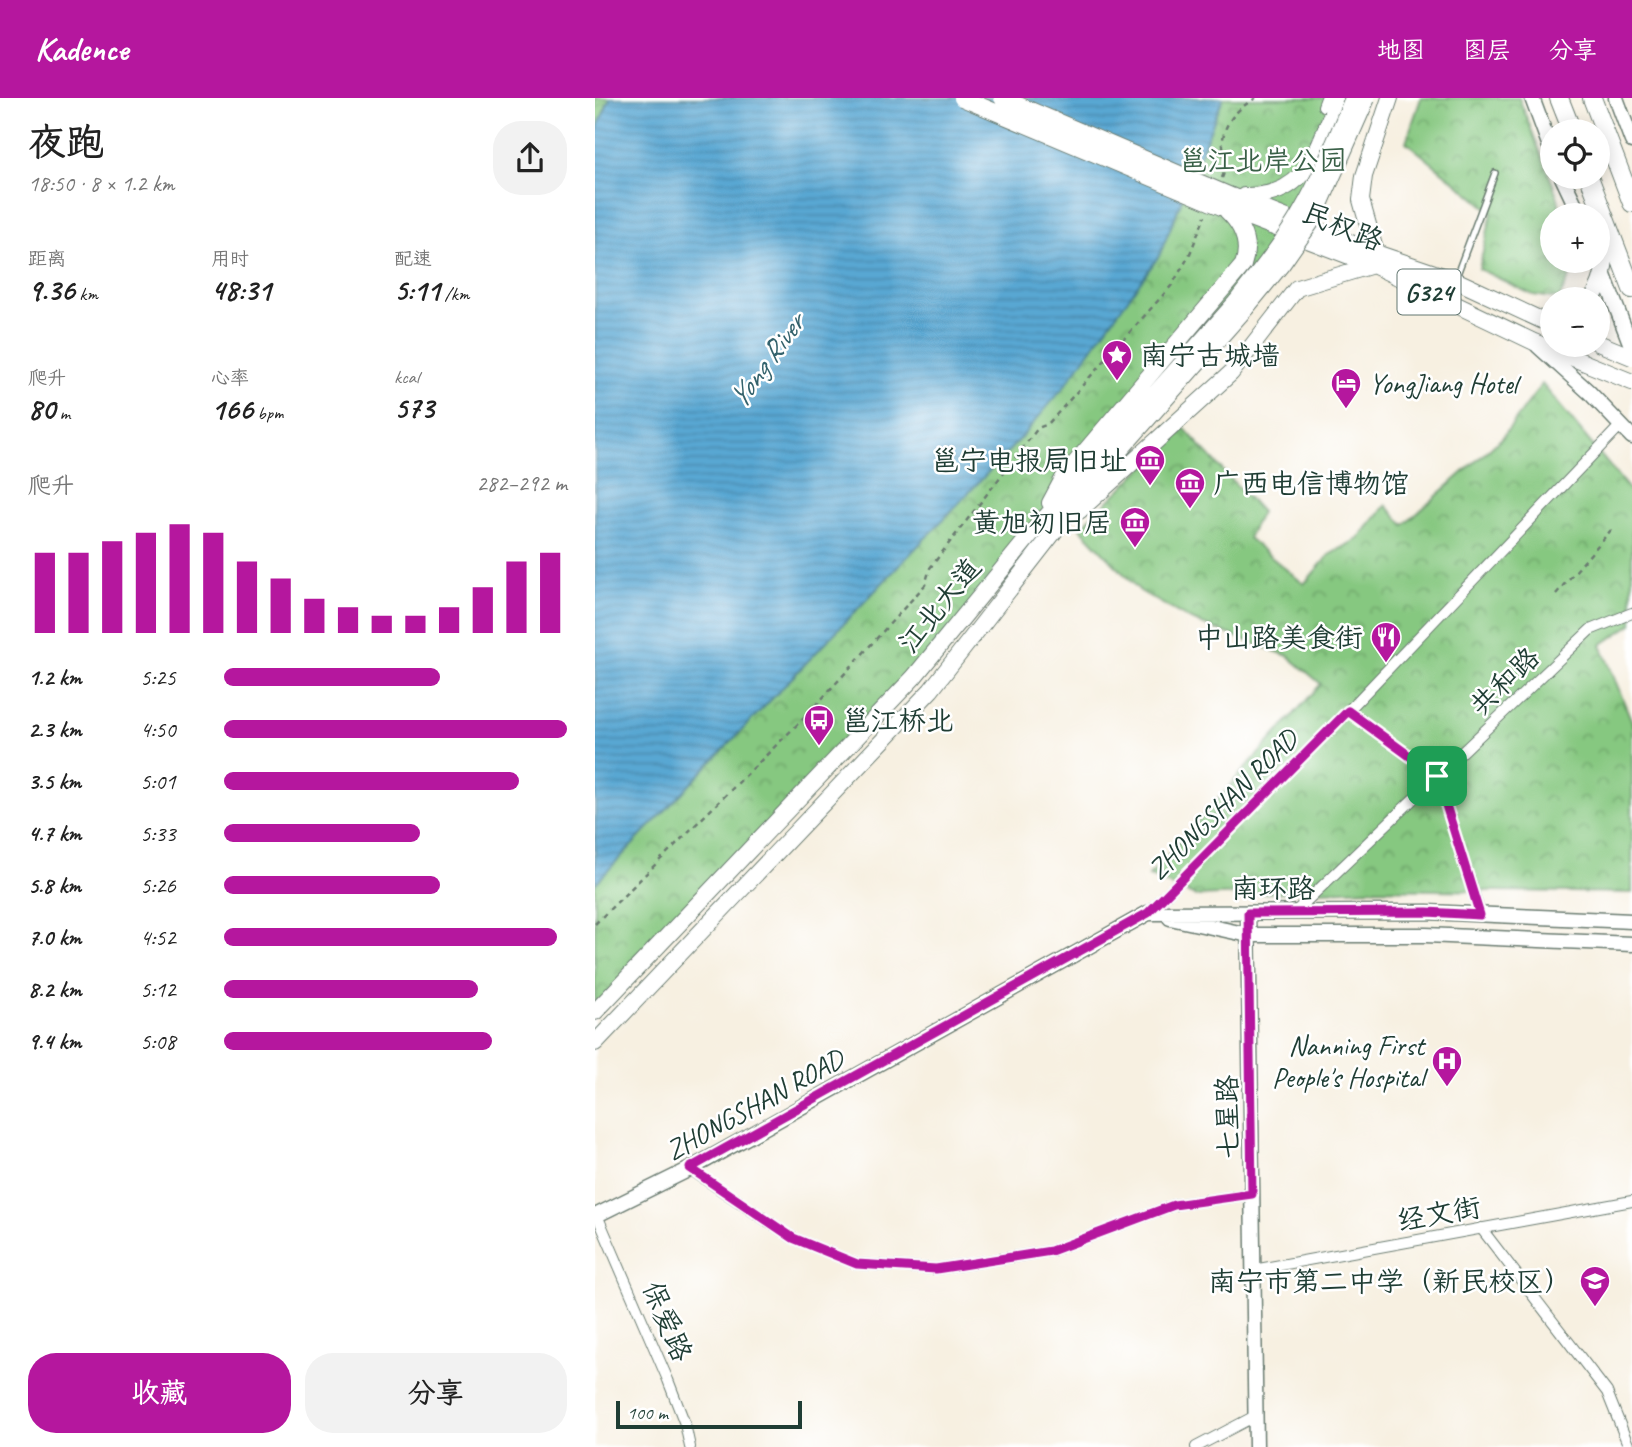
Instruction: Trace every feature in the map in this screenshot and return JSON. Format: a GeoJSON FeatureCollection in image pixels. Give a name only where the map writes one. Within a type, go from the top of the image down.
{"type":"FeatureCollection","features":[{"type":"Feature","properties":{"kind":"highway"},"geometry":{"type":"LineString","coordinates":[[1559,98],[1567,119]]}},
{"type":"Feature","properties":{"kind":"highway"},"geometry":{"type":"LineString","coordinates":[[1594,101],[1632,203]]}},
{"type":"Feature","properties":{"kind":"highway"},"geometry":{"type":"LineString","coordinates":[[1610,231],[1632,289]]}},
{"type":"Feature","properties":{"kind":"main road","name":"G324"},"geometry":{"type":"LineString","coordinates":[[962,98],[1228,202]]}},
{"type":"Feature","properties":{"kind":"main road","name":"G324"},"geometry":{"type":"LineString","coordinates":[[1002,98],[1228,202]]}},
{"type":"Feature","properties":{"kind":"main road"},"geometry":{"type":"LineString","coordinates":[[1036,528],[1065,475],[1243,265],[1247,245],[1228,202],[1274,194],[1297,181],[1307,169],[1338,98]]}},
{"type":"Feature","properties":{"kind":"main road","name":"江北大道"},"geometry":{"type":"LineString","coordinates":[[595,1043],[931,690],[1051,536],[1095,470],[1268,261],[1300,214],[1353,98]]}},
{"type":"Feature","properties":{"kind":"main road","name":"江北大道"},"geometry":{"type":"LineString","coordinates":[[595,1012],[914,677],[1036,528],[1095,470],[1246,308],[1282,264],[1314,218],[1367,98]]}},
{"type":"Feature","properties":{"kind":"main road"},"geometry":{"type":"LineString","coordinates":[[1051,536],[1231,373],[1297,288],[1375,259],[1361,200],[1364,176],[1390,98]]}},
{"type":"Feature","properties":{"kind":"main road"},"geometry":{"type":"LineString","coordinates":[[1532,98],[1540,120]]}},
{"type":"Feature","properties":{"kind":"main road"},"geometry":{"type":"LineString","coordinates":[[1616,98],[1632,141]]}},
{"type":"Feature","properties":{"kind":"main road","name":"民权路"},"geometry":{"type":"LineString","coordinates":[[1228,202],[1375,259],[1534,342],[1632,382]]}},
{"type":"Feature","properties":{"kind":"main road","name":"民权路"},"geometry":{"type":"LineString","coordinates":[[1375,259],[1455,280],[1540,319]]}},
{"type":"Feature","properties":{"kind":"main road"},"geometry":{"type":"LineString","coordinates":[[1604,273],[1632,348]]}},
{"type":"Feature","properties":{"kind":"main road"},"geometry":{"type":"LineString","coordinates":[[1531,316],[1540,316]]}},
{"type":"Feature","properties":{"kind":"main road"},"geometry":{"type":"LineString","coordinates":[[1534,342],[1589,391],[1632,437]]}},
{"type":"Feature","properties":{"kind":"main road"},"geometry":{"type":"LineString","coordinates":[[1610,348],[1632,357]]}},
{"type":"Feature","properties":{"kind":"main road","name":"南环路"},"geometry":{"type":"LineString","coordinates":[[1148,913],[1480,915],[1632,921]]}},
{"type":"Feature","properties":{"kind":"main road","name":"南环路"},"geometry":{"type":"LineString","coordinates":[[1148,913],[1249,936],[1426,935],[1632,944]]}},
{"type":"Feature","properties":{"kind":"main road","name":"ZHONGSHAN ROAD"},"geometry":{"type":"LineString","coordinates":[[596,1215],[690,1168],[1148,913]]}},
{"type":"Feature","properties":{"kind":"main road","name":"七星路"},"geometry":{"type":"LineString","coordinates":[[1248,913],[1256,1447]]}},
{"type":"Feature","properties":{"kind":"street","name":"ZHONGSHAN ROAD"},"geometry":{"type":"LineString","coordinates":[[1148,913],[1348,711],[1621,425]]}},
{"type":"Feature","properties":{"kind":"street","name":"共和路"},"geometry":{"type":"LineString","coordinates":[[1294,913],[1590,630],[1632,613]]}},
{"type":"Feature","properties":{"kind":"street"},"geometry":{"type":"LineString","coordinates":[[1348,711],[1437,776],[1480,915]]}},
{"type":"Feature","properties":{"kind":"street"},"geometry":{"type":"LineString","coordinates":[[690,1168],[793,1238],[857,1264],[936,1269],[1051,1251],[1174,1205],[1252,1194]]}},
{"type":"Feature","properties":{"kind":"street","name":"经文街"},"geometry":{"type":"LineString","coordinates":[[1253,1270],[1632,1201]]}},
{"type":"Feature","properties":{"kind":"street","name":"保爱路"},"geometry":{"type":"LineString","coordinates":[[596,1215],[669,1380],[685,1424],[690,1447]]}},
{"type":"Feature","properties":{"kind":"street"},"geometry":{"type":"LineString","coordinates":[[1481,1228],[1607,1392],[1629,1447]]}},
{"type":"Feature","properties":{"kind":"street"},"geometry":{"type":"LineString","coordinates":[[1196,1447],[1255,1416]]}},
{"type":"Feature","properties":{"kind":"lane"},"geometry":{"type":"LineString","coordinates":[[1455,280],[1495,173]]}},
{"type":"Feature","properties":{"kind":"path"},"geometry":{"type":"LineString","coordinates":[[1222,177],[1227,166],[1222,142],[1226,128],[1234,114],[1256,98]]}},
{"type":"Feature","properties":{"kind":"path"},"geometry":{"type":"LineString","coordinates":[[595,924],[809,713],[925,585],[930,568],[1038,428],[1048,424],[1172,285],[1189,256],[1207,212]]}},
{"type":"Feature","properties":{"kind":"path"},"geometry":{"type":"LineString","coordinates":[[1556,594],[1611,530]]}},
{"type":"Feature","properties":{"kind":"green space"},"geometry":{"type":"Polygon","coordinates":[[[595,98],[610,98],[595,134],[595,98]]]}},
{"type":"Feature","properties":{"kind":"green space","name":"邕江北岸公园"},"geometry":{"type":"Polygon","coordinates":[[[1223,98],[1353,98],[1300,214],[914,677],[595,1012],[595,884],[1018,441],[1159,256],[1223,98]]]}},
{"type":"Feature","properties":{"kind":"green space"},"geometry":{"type":"Polygon","coordinates":[[[1421,98],[1519,98],[1540,152],[1540,189],[1554,189],[1559,203],[1540,203],[1540,273],[1571,273],[1565,287],[1540,287],[1540,296],[1533,295],[1479,269],[1492,212],[1406,142],[1421,98]]]}},
{"type":"Feature","properties":{"kind":"green space"},"geometry":{"type":"Polygon","coordinates":[[[1542,384],[1632,493],[1632,624],[1601,645],[1632,722],[1632,893],[1370,889],[1195,896],[1149,876],[1321,684],[1288,656],[1191,620],[1140,591],[1080,528],[1184,428],[1261,512],[1248,538],[1304,584],[1329,555],[1358,539],[1386,505],[1404,525],[1502,438],[1542,384]]]}},
{"type":"Feature","properties":{"kind":"water","name":"Yong River"},"geometry":{"type":"Polygon","coordinates":[[[610,98],[1223,98],[1159,256],[1061,391],[1018,441],[595,884],[595,134],[610,98]]]}},
{"type":"Feature","properties":{"kind":"place","name":"南宁古城墙"},"geometry":{"type":"Point","coordinates":[1117,382]}},
{"type":"Feature","properties":{"kind":"place","name":"YongJiang Hotel"},"geometry":{"type":"Point","coordinates":[1346,410]}},
{"type":"Feature","properties":{"kind":"place","name":"邕宁电报局旧址"},"geometry":{"type":"Point","coordinates":[1150,487]}},
{"type":"Feature","properties":{"kind":"place","name":"广西电信博物馆"},"geometry":{"type":"Point","coordinates":[1190,510]}},
{"type":"Feature","properties":{"kind":"place","name":"黄旭初旧居"},"geometry":{"type":"Point","coordinates":[1135,549]}},
{"type":"Feature","properties":{"kind":"place","name":"中山路美食街"},"geometry":{"type":"Point","coordinates":[1386,664]}},
{"type":"Feature","properties":{"kind":"place","name":"邕江桥北"},"geometry":{"type":"Point","coordinates":[819,747]}},
{"type":"Feature","properties":{"kind":"place","name":"Nanning First People's Hospital"},"geometry":{"type":"Point","coordinates":[1447,1088]}},
{"type":"Feature","properties":{"kind":"place","name":"南宁市第二中学（新民校区）"},"geometry":{"type":"Point","coordinates":[1595,1308]}},
{"type":"Feature","properties":{"kind":"route"},"geometry":{"type":"LineString","coordinates":[[1348,711],[1437,776],[1480,915],[1427,912],[1248,913],[1252,1194],[1174,1205],[1051,1251],[936,1269],[857,1264],[793,1238],[690,1168],[1148,913],[1348,711]]}}]}
